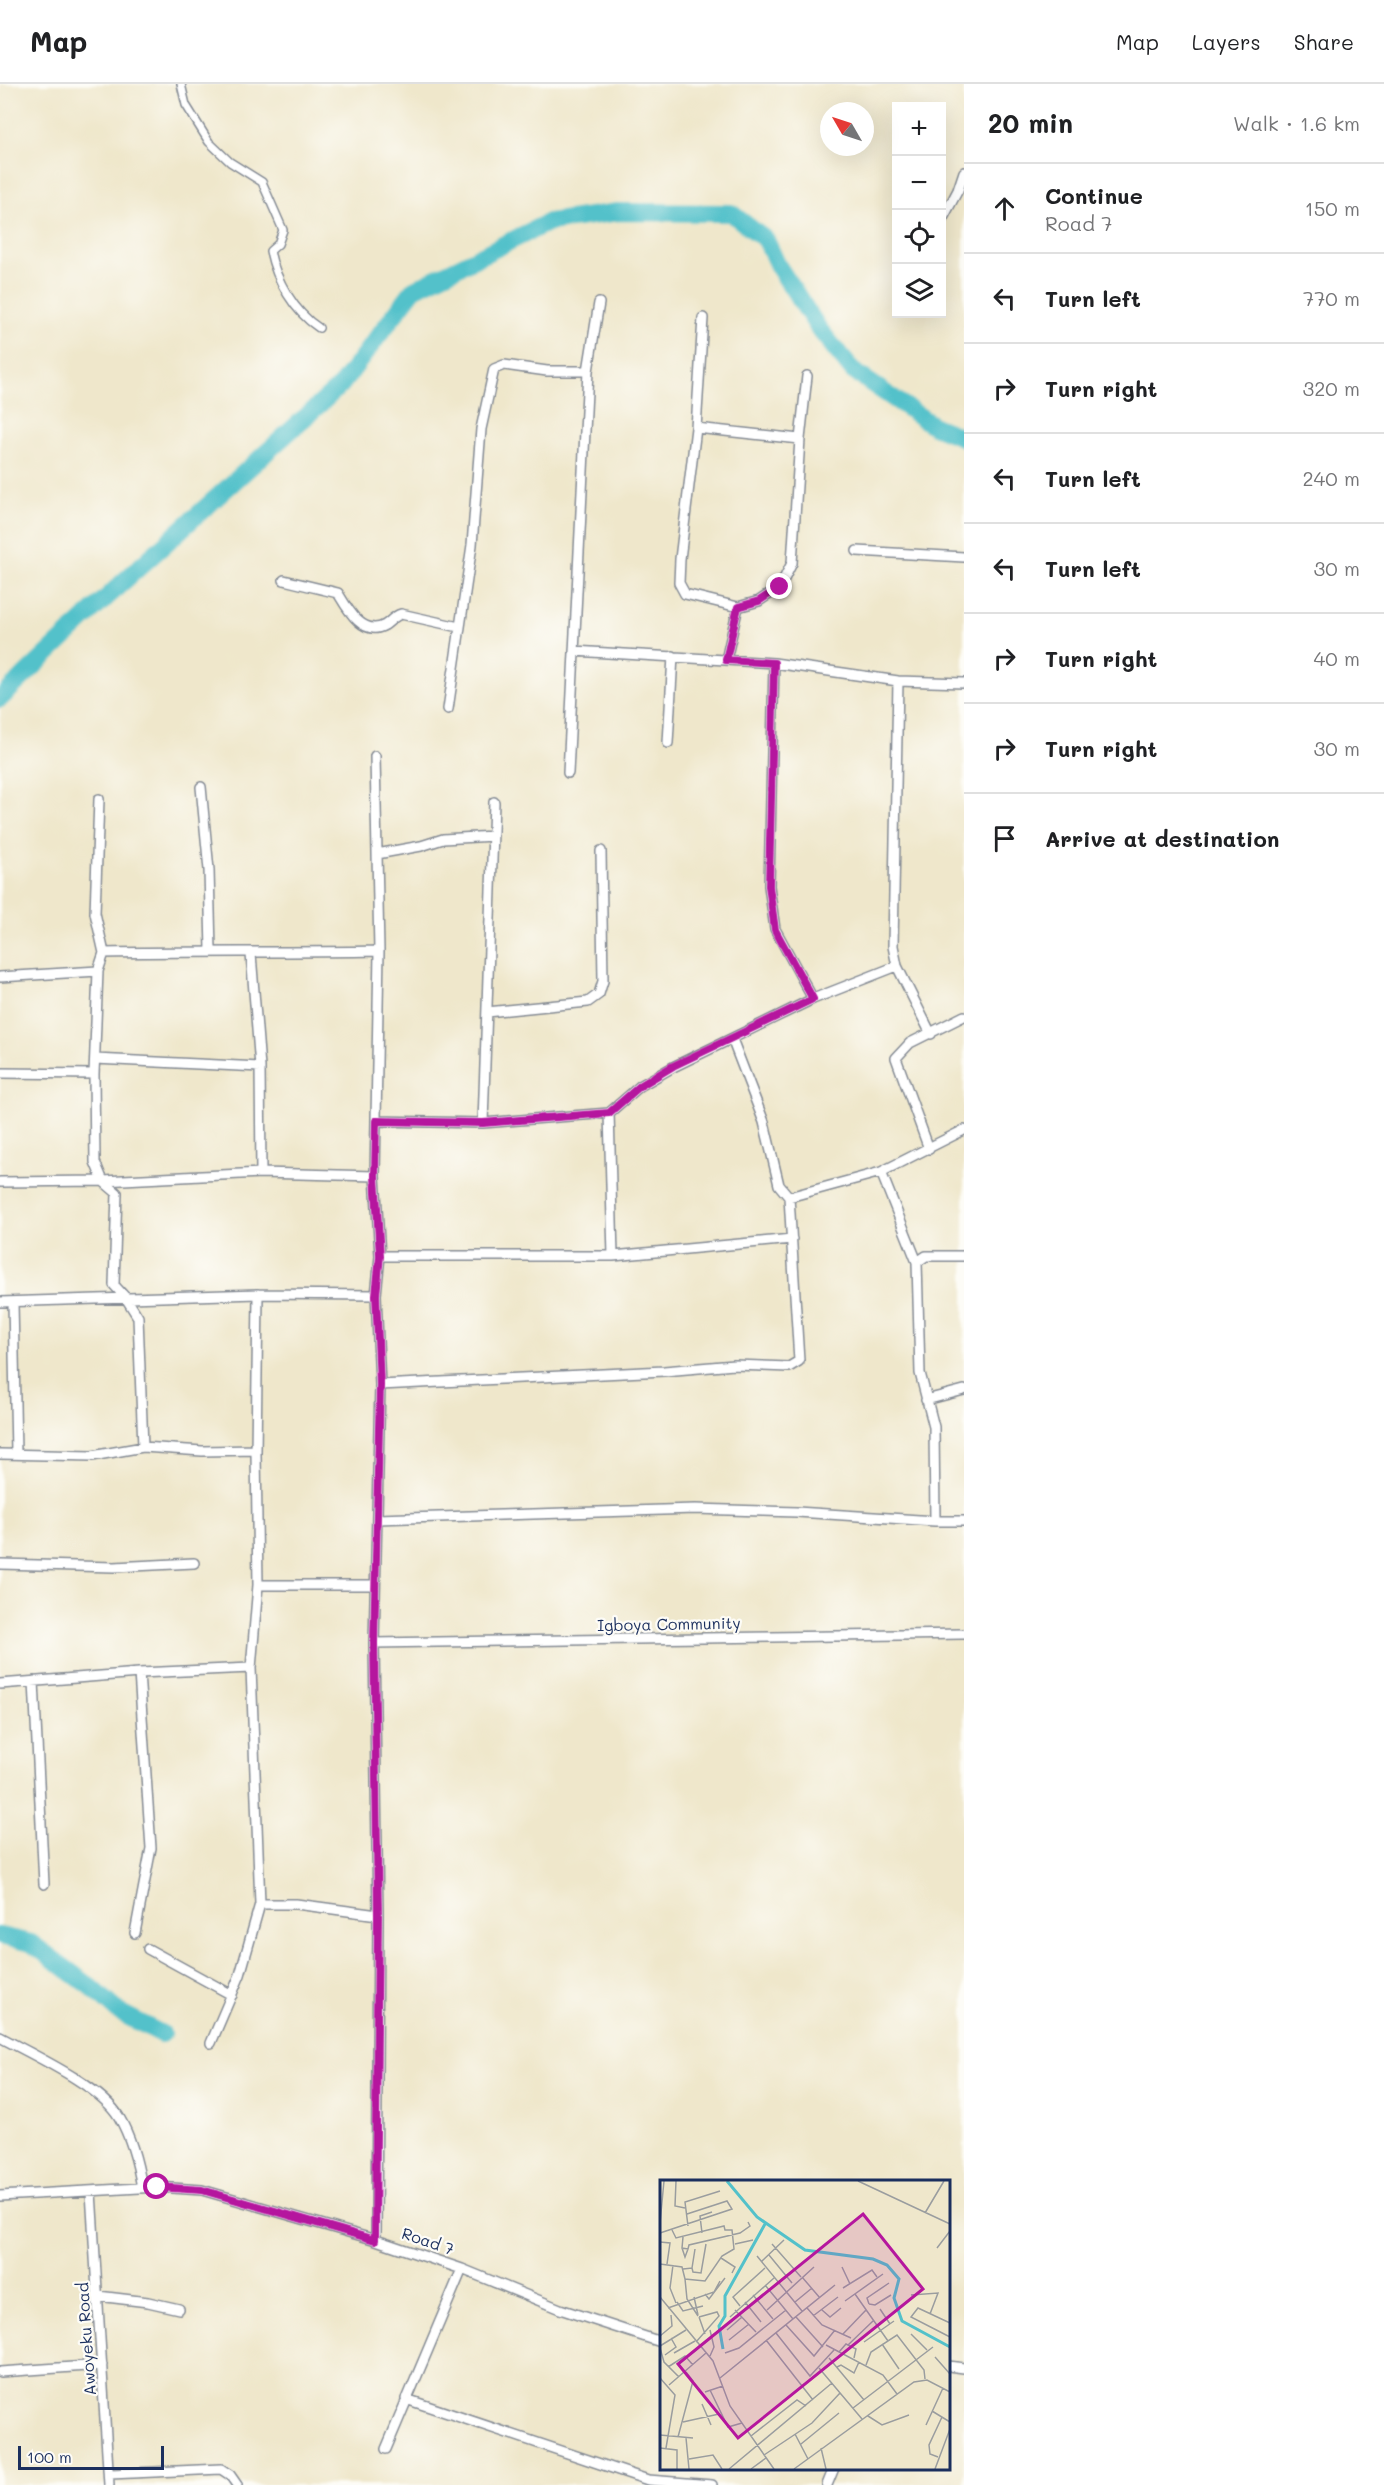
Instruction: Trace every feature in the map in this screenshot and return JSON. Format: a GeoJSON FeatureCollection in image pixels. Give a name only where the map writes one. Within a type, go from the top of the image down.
{"type":"FeatureCollection","features":[{"type":"Feature","properties":{"kind":"street"},"geometry":{"type":"LineString","coordinates":[[181,84],[186,105],[209,142],[230,162],[262,182],[283,230],[278,244],[270,251],[273,265],[281,284],[306,319],[319,328]]}},
{"type":"Feature","properties":{"kind":"street"},"geometry":{"type":"LineString","coordinates":[[946,212],[958,190],[964,172]]}},
{"type":"Feature","properties":{"kind":"street"},"geometry":{"type":"LineString","coordinates":[[568,773],[588,371],[599,303]]}},
{"type":"Feature","properties":{"kind":"street"},"geometry":{"type":"LineString","coordinates":[[703,318],[696,428],[680,558],[679,584],[685,594],[738,607],[759,601],[780,587],[792,563],[800,439],[807,375]]}},
{"type":"Feature","properties":{"kind":"street"},"geometry":{"type":"LineString","coordinates":[[448,709],[472,545],[481,429],[494,369],[504,365],[547,370],[588,371]]}},
{"type":"Feature","properties":{"kind":"street"},"geometry":{"type":"LineString","coordinates":[[696,428],[800,439]]}},
{"type":"Feature","properties":{"kind":"street"},"geometry":{"type":"LineString","coordinates":[[857,550],[964,558]]}},
{"type":"Feature","properties":{"kind":"street"},"geometry":{"type":"LineString","coordinates":[[285,580],[338,593],[357,622],[374,628],[384,626],[395,616],[401,614],[459,627]]}},
{"type":"Feature","properties":{"kind":"street"},"geometry":{"type":"LineString","coordinates":[[726,660],[738,607]]}},
{"type":"Feature","properties":{"kind":"street"},"geometry":{"type":"LineString","coordinates":[[574,651],[774,663],[898,681],[964,683]]}},
{"type":"Feature","properties":{"kind":"street"},"geometry":{"type":"LineString","coordinates":[[668,743],[673,656]]}},
{"type":"Feature","properties":{"kind":"street"},"geometry":{"type":"LineString","coordinates":[[774,663],[769,886],[775,930],[813,999]]}},
{"type":"Feature","properties":{"kind":"street"},"geometry":{"type":"LineString","coordinates":[[898,681],[893,946],[897,966],[931,1034]]}},
{"type":"Feature","properties":{"kind":"street"},"geometry":{"type":"LineString","coordinates":[[375,756],[380,951],[375,1176],[380,1256],[376,1295],[380,1385],[374,1643],[378,1915],[375,2240]]}},
{"type":"Feature","properties":{"kind":"street"},"geometry":{"type":"LineString","coordinates":[[201,787],[208,870],[211,951]]}},
{"type":"Feature","properties":{"kind":"street"},"geometry":{"type":"LineString","coordinates":[[99,799],[95,913],[104,953],[98,971],[94,1074],[96,1162],[103,1181],[117,1193],[114,1285],[138,1317],[143,1447]]}},
{"type":"Feature","properties":{"kind":"street"},"geometry":{"type":"LineString","coordinates":[[483,1123],[494,802]]}},
{"type":"Feature","properties":{"kind":"street"},"geometry":{"type":"LineString","coordinates":[[377,854],[421,846],[443,839],[493,836]]}},
{"type":"Feature","properties":{"kind":"street"},"geometry":{"type":"LineString","coordinates":[[487,1012],[588,1002],[599,994],[603,981],[602,851]]}},
{"type":"Feature","properties":{"kind":"street"},"geometry":{"type":"LineString","coordinates":[[104,953],[211,951],[251,954],[380,951]]}},
{"type":"Feature","properties":{"kind":"street"},"geometry":{"type":"LineString","coordinates":[[251,954],[260,1067],[261,1173]]}},
{"type":"Feature","properties":{"kind":"street"},"geometry":{"type":"LineString","coordinates":[[376,1121],[483,1123],[609,1113],[640,1086],[657,1076],[813,999],[897,966]]}},
{"type":"Feature","properties":{"kind":"street"},"geometry":{"type":"LineString","coordinates":[[0,977],[98,971]]}},
{"type":"Feature","properties":{"kind":"street"},"geometry":{"type":"LineString","coordinates":[[929,1149],[896,1058],[910,1043],[964,1016]]}},
{"type":"Feature","properties":{"kind":"street"},"geometry":{"type":"LineString","coordinates":[[380,1385],[664,1371],[734,1365],[789,1367],[799,1360],[789,1197],[779,1185],[764,1122],[732,1039]]}},
{"type":"Feature","properties":{"kind":"street"},"geometry":{"type":"LineString","coordinates":[[95,1059],[260,1067]]}},
{"type":"Feature","properties":{"kind":"street"},"geometry":{"type":"LineString","coordinates":[[0,1072],[94,1074]]}},
{"type":"Feature","properties":{"kind":"street"},"geometry":{"type":"LineString","coordinates":[[609,1113],[613,1256]]}},
{"type":"Feature","properties":{"kind":"street"},"geometry":{"type":"LineString","coordinates":[[789,1197],[881,1172],[964,1130]]}},
{"type":"Feature","properties":{"kind":"street"},"geometry":{"type":"LineString","coordinates":[[881,1172],[916,1262],[920,1373],[935,1436],[935,1521]]}},
{"type":"Feature","properties":{"kind":"street"},"geometry":{"type":"LineString","coordinates":[[0,1182],[103,1181],[261,1173],[375,1176]]}},
{"type":"Feature","properties":{"kind":"street"},"geometry":{"type":"LineString","coordinates":[[380,1256],[613,1256],[792,1239]]}},
{"type":"Feature","properties":{"kind":"street"},"geometry":{"type":"LineString","coordinates":[[916,1262],[926,1256],[964,1256]]}},
{"type":"Feature","properties":{"kind":"street"},"geometry":{"type":"LineString","coordinates":[[0,1302],[258,1293],[376,1295]]}},
{"type":"Feature","properties":{"kind":"street"},"geometry":{"type":"LineString","coordinates":[[211,2043],[240,1975],[260,1904],[251,1668],[258,1584],[256,1450],[258,1293]]}},
{"type":"Feature","properties":{"kind":"street"},"geometry":{"type":"LineString","coordinates":[[13,1302],[16,1454]]}},
{"type":"Feature","properties":{"kind":"street"},"geometry":{"type":"LineString","coordinates":[[926,1400],[964,1390]]}},
{"type":"Feature","properties":{"kind":"street"},"geometry":{"type":"LineString","coordinates":[[0,1454],[92,1456],[143,1447],[202,1452],[256,1450]]}},
{"type":"Feature","properties":{"kind":"street"},"geometry":{"type":"LineString","coordinates":[[377,1520],[695,1509],[964,1521]]}},
{"type":"Feature","properties":{"kind":"street"},"geometry":{"type":"LineString","coordinates":[[0,1564],[114,1567],[194,1563]]}},
{"type":"Feature","properties":{"kind":"street"},"geometry":{"type":"LineString","coordinates":[[258,1584],[375,1585]]}},
{"type":"Feature","properties":{"kind":"street","name":"Igboya Community"},"geometry":{"type":"LineString","coordinates":[[374,1643],[964,1634]]}},
{"type":"Feature","properties":{"kind":"street"},"geometry":{"type":"LineString","coordinates":[[0,1684],[139,1672],[251,1668]]}},
{"type":"Feature","properties":{"kind":"street"},"geometry":{"type":"LineString","coordinates":[[135,1933],[151,1848],[139,1672]]}},
{"type":"Feature","properties":{"kind":"street"},"geometry":{"type":"LineString","coordinates":[[34,1681],[44,1884]]}},
{"type":"Feature","properties":{"kind":"street"},"geometry":{"type":"LineString","coordinates":[[260,1904],[296,1904],[378,1915]]}},
{"type":"Feature","properties":{"kind":"street"},"geometry":{"type":"LineString","coordinates":[[148,1949],[232,1995]]}},
{"type":"Feature","properties":{"kind":"street"},"geometry":{"type":"LineString","coordinates":[[0,2037],[95,2091],[118,2116],[138,2164],[142,2188]]}},
{"type":"Feature","properties":{"kind":"street","name":"Road 7"},"geometry":{"type":"LineString","coordinates":[[0,2196],[142,2188],[202,2190],[375,2240],[462,2269],[560,2308],[660,2342]]}},
{"type":"Feature","properties":{"kind":"street","name":"Awoyeku Road"},"geometry":{"type":"LineString","coordinates":[[91,2192],[109,2485]]}},
{"type":"Feature","properties":{"kind":"street"},"geometry":{"type":"LineString","coordinates":[[386,2450],[462,2269]]}},
{"type":"Feature","properties":{"kind":"street"},"geometry":{"type":"LineString","coordinates":[[98,2296],[148,2302],[179,2309]]}},
{"type":"Feature","properties":{"kind":"street"},"geometry":{"type":"LineString","coordinates":[[0,2372],[102,2365]]}},
{"type":"Feature","properties":{"kind":"street"},"geometry":{"type":"LineString","coordinates":[[949,2366],[964,2368]]}},
{"type":"Feature","properties":{"kind":"street"},"geometry":{"type":"LineString","coordinates":[[406,2399],[647,2483],[712,2485]]}},
{"type":"Feature","properties":{"kind":"street"},"geometry":{"type":"LineString","coordinates":[[110,2474],[221,2469],[230,2475],[237,2485]]}},
{"type":"Feature","properties":{"kind":"waterway"},"geometry":{"type":"LineString","coordinates":[[0,699],[123,582],[341,385],[414,289],[549,222],[618,212],[731,213],[766,240],[778,266],[819,329],[853,371],[934,426],[964,438]]}},
{"type":"Feature","properties":{"kind":"waterway"},"geometry":{"type":"LineString","coordinates":[[0,1936],[31,1943],[91,1987],[119,2012],[162,2034]]}},
{"type":"Feature","properties":{"kind":"route"},"geometry":{"type":"LineString","coordinates":[[157,2187],[202,2190],[375,2240],[378,1915],[374,1643],[380,1385],[376,1295],[380,1256],[375,1176],[376,1121],[483,1123],[609,1113],[640,1086],[673,1066],[813,999],[775,930],[769,886],[774,663],[726,660],[738,607],[759,601],[780,587]]}}]}
